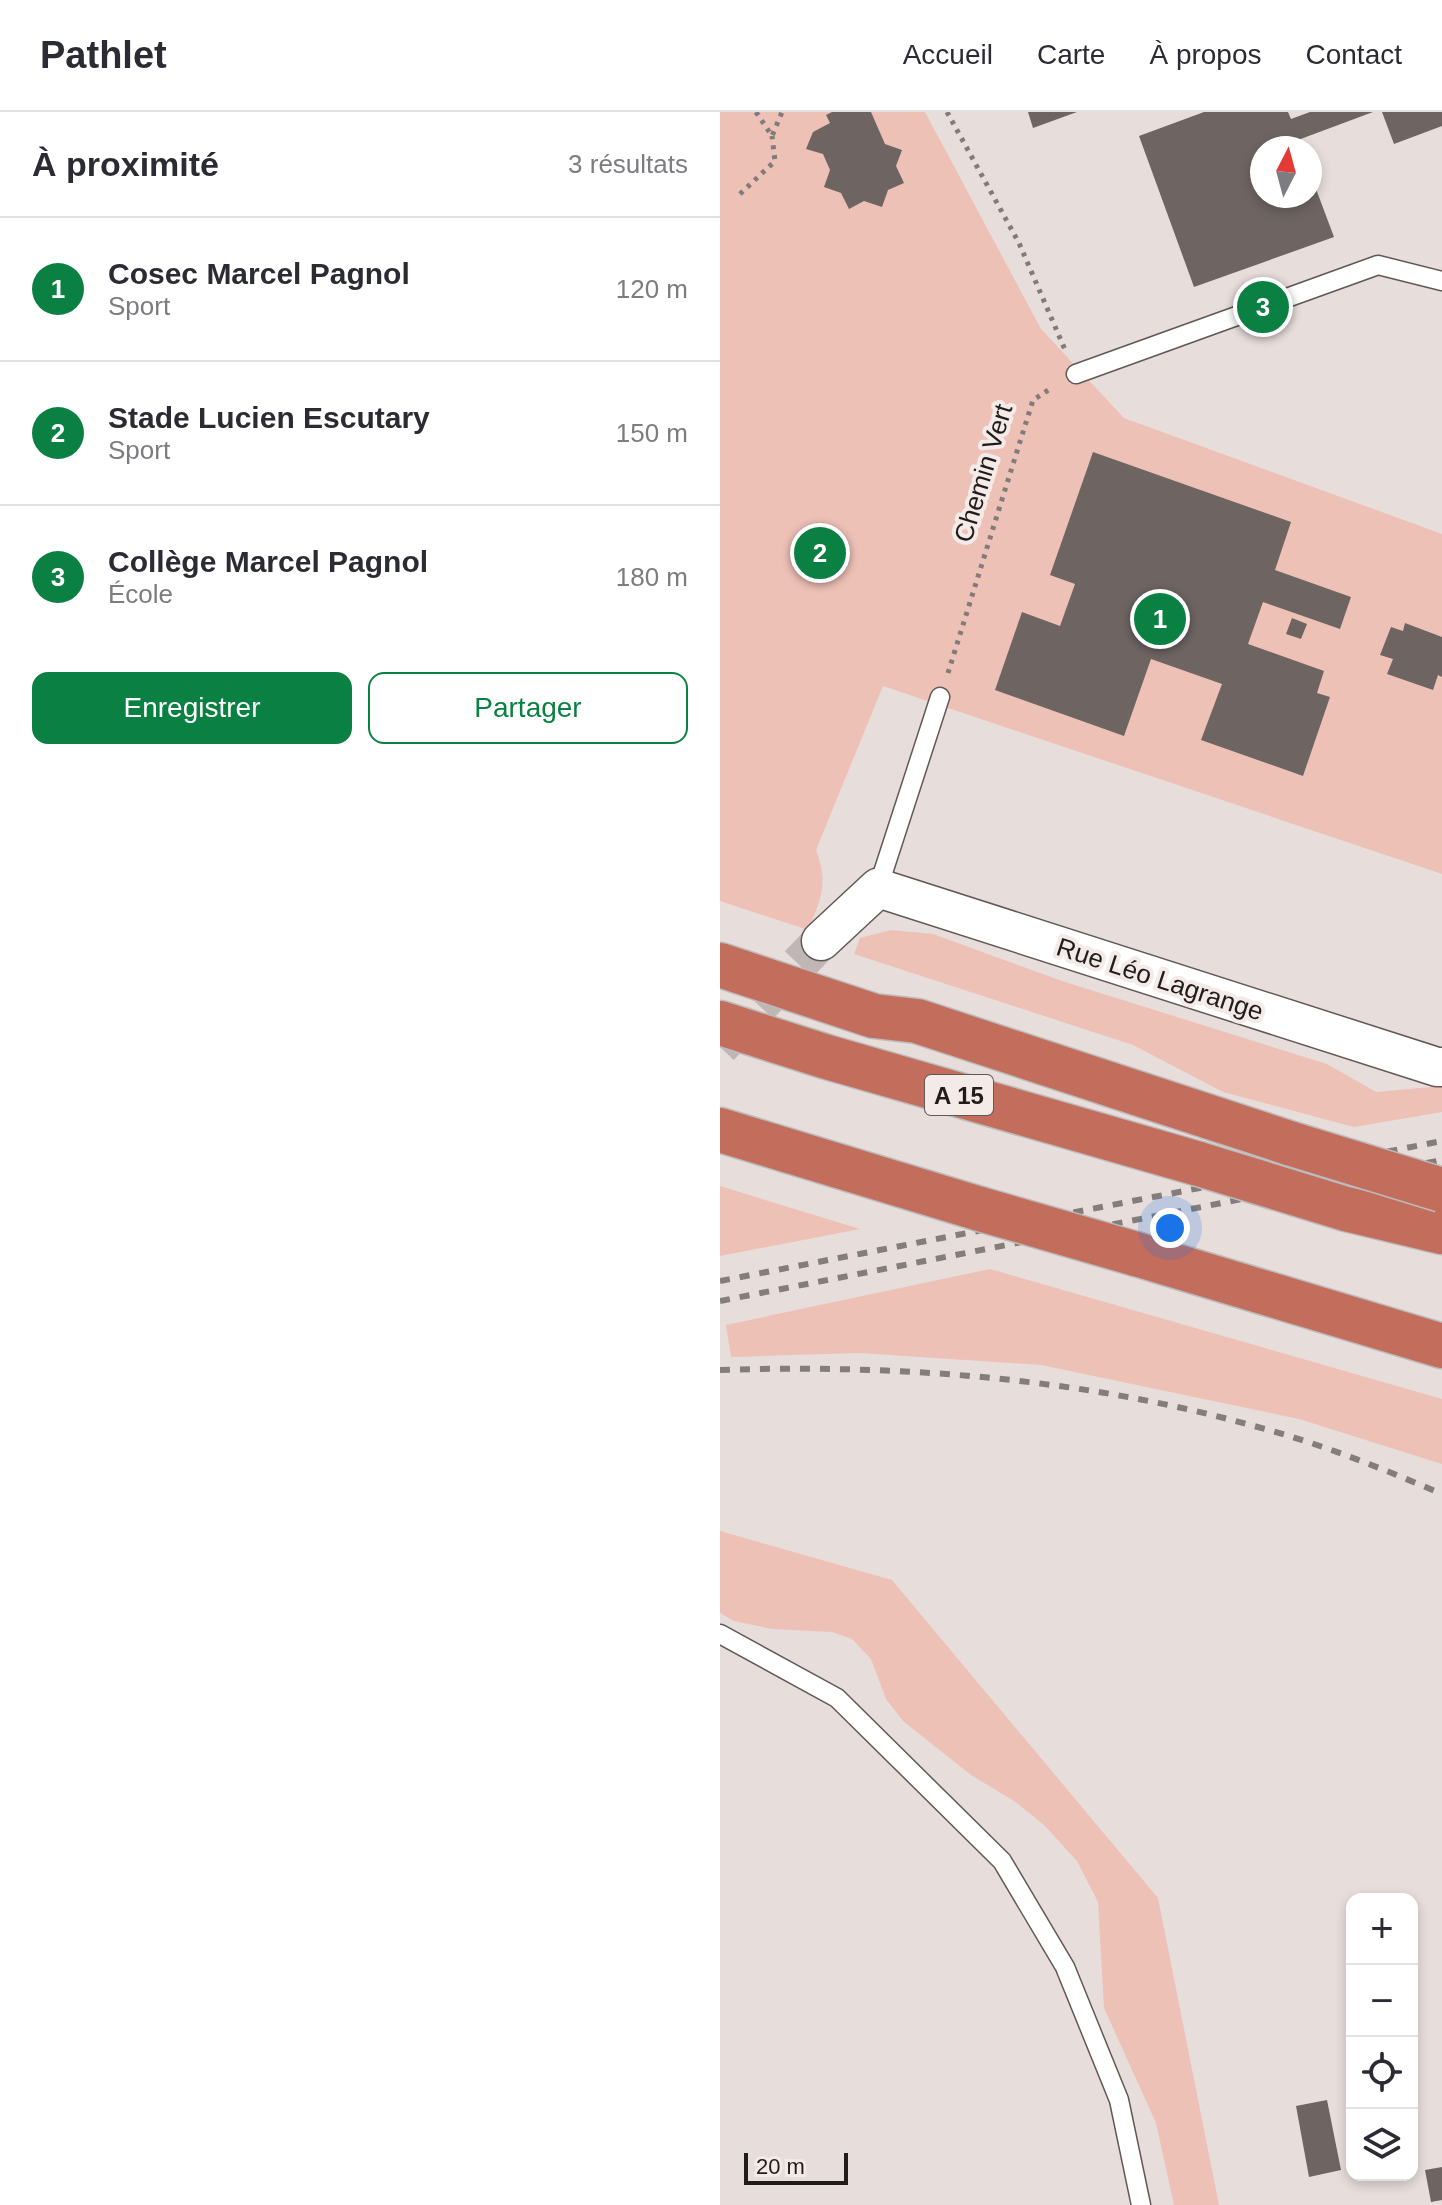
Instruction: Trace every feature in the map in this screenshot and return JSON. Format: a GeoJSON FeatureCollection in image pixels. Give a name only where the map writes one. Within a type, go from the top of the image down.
{"type":"FeatureCollection","features":[{"type":"Feature","properties":{"kind":"highway"},"geometry":{"type":"LineString","coordinates":[[720,936],[880,992],[917,1021]]}},
{"type":"Feature","properties":{"kind":"highway"},"geometry":{"type":"LineString","coordinates":[[720,965],[874,1016],[917,1021],[1442,1190]]}},
{"type":"Feature","properties":{"kind":"highway","name":"A 15"},"geometry":{"type":"LineString","coordinates":[[720,1023],[842,1062],[1346,1209],[1442,1232]]}},
{"type":"Feature","properties":{"kind":"highway"},"geometry":{"type":"LineString","coordinates":[[720,1130],[1442,1346]]}},
{"type":"Feature","properties":{"kind":"street"},"geometry":{"type":"LineString","coordinates":[[821,941],[878,888]]}},
{"type":"Feature","properties":{"kind":"street","name":"Rue Léo Lagrange"},"geometry":{"type":"LineString","coordinates":[[878,888],[1442,1067]]}},
{"type":"Feature","properties":{"kind":"lane"},"geometry":{"type":"LineString","coordinates":[[1076,374],[1378,265],[1442,281]]}},
{"type":"Feature","properties":{"kind":"lane"},"geometry":{"type":"LineString","coordinates":[[878,888],[940,697]]}},
{"type":"Feature","properties":{"kind":"lane"},"geometry":{"type":"LineString","coordinates":[[720,1634],[837,1698],[1002,1861],[1065,1967],[1119,2100],[1141,2205]]}},
{"type":"Feature","properties":{"kind":"path"},"geometry":{"type":"LineString","coordinates":[[740,194],[775,161],[772,136],[756,112]]}},
{"type":"Feature","properties":{"kind":"path"},"geometry":{"type":"LineString","coordinates":[[772,136],[782,112]]}},
{"type":"Feature","properties":{"kind":"path"},"geometry":{"type":"LineString","coordinates":[[947,112],[1019,243],[1076,374]]}},
{"type":"Feature","properties":{"kind":"path","name":"Chemin Vert"},"geometry":{"type":"LineString","coordinates":[[940,697],[1033,400],[1076,374]]}},
{"type":"Feature","properties":{"kind":"shaded area"},"geometry":{"type":"Polygon","coordinates":[[[720,112],[925,112],[1041,329],[1124,418],[1442,534],[1442,874],[883,686],[816,850],[823,882],[808,930],[720,901],[720,112]]]}},
{"type":"Feature","properties":{"kind":"shaded area"},"geometry":{"type":"Polygon","coordinates":[[[891,930],[933,934],[1062,981],[1327,1064],[1376,1092],[1442,1086],[1442,1112],[1354,1127],[1223,1092],[1133,1045],[854,954],[860,938],[891,930]]]}},
{"type":"Feature","properties":{"kind":"shaded area"},"geometry":{"type":"Polygon","coordinates":[[[720,1186],[860,1229],[720,1256],[720,1186]]]}},
{"type":"Feature","properties":{"kind":"shaded area"},"geometry":{"type":"Polygon","coordinates":[[[990,1269],[1442,1399],[1442,1464],[1299,1419],[1041,1365],[860,1353],[731,1357],[726,1325],[990,1269]]]}},
{"type":"Feature","properties":{"kind":"shaded area"},"geometry":{"type":"Polygon","coordinates":[[[720,1531],[892,1580],[1158,1898],[1219,2205],[1174,2205],[1156,2123],[1104,2008],[1098,1902],[1077,1861],[1044,1825],[1014,1801],[971,1775],[903,1721],[886,1699],[871,1659],[852,1639],[832,1632],[772,1629],[734,1621],[720,1613],[720,1531]]]}},
{"type":"Feature","properties":{"kind":"building"},"geometry":{"type":"Polygon","coordinates":[[[832,112],[871,112],[885,144],[902,150],[896,166],[904,183],[888,190],[882,207],[864,201],[849,209],[841,193],[824,187],[830,170],[823,154],[806,149],[813,132],[830,123],[826,115],[832,112]]]}},
{"type":"Feature","properties":{"kind":"building"},"geometry":{"type":"Polygon","coordinates":[[[1028,112],[1077,112],[1033,128],[1028,112]]]}},
{"type":"Feature","properties":{"kind":"building"},"geometry":{"type":"Polygon","coordinates":[[[1204,112],[1288,112],[1291,119],[1310,112],[1373,112],[1309,136],[1250,136],[1250,208],[1322,208],[1322,205],[1334,237],[1194,287],[1139,136],[1204,112]]]}},
{"type":"Feature","properties":{"kind":"building"},"geometry":{"type":"Polygon","coordinates":[[[1382,112],[1442,112],[1442,126],[1394,144],[1382,112]]]}},
{"type":"Feature","properties":{"kind":"building"},"geometry":{"type":"Polygon","coordinates":[[[1093,452],[1291,522],[1275,570],[1351,597],[1340,629],[1263,602],[1248,644],[1324,671],[1317,693],[1330,697],[1303,776],[1201,740],[1222,684],[1151,659],[1124,736],[995,690],[1022,612],[1060,626],[1075,584],[1050,575],[1093,452]]]}},
{"type":"Feature","properties":{"kind":"building"},"geometry":{"type":"Polygon","coordinates":[[[1292,618],[1307,624],[1301,639],[1286,634],[1292,618]]]}},
{"type":"Feature","properties":{"kind":"building"},"geometry":{"type":"Polygon","coordinates":[[[1405,623],[1442,637],[1442,677],[1438,675],[1433,690],[1387,674],[1393,659],[1380,655],[1391,627],[1403,631],[1405,623]]]}},
{"type":"Feature","properties":{"kind":"building"},"geometry":{"type":"Polygon","coordinates":[[[1327,2100],[1341,2170],[1309,2177],[1296,2106],[1327,2100]]]}},
{"type":"Feature","properties":{"kind":"building"},"geometry":{"type":"Polygon","coordinates":[[[1442,2167],[1442,2200],[1431,2202],[1425,2170],[1442,2167]]]}},
{"type":"Feature","properties":{"kind":"tunnel"},"geometry":{"type":"LineString","coordinates":[[720,1047],[821,941]]}},
{"type":"Feature","properties":{"kind":"railway"},"geometry":{"type":"LineString","coordinates":[[720,1281],[1442,1141]]}},
{"type":"Feature","properties":{"kind":"railway"},"geometry":{"type":"LineString","coordinates":[[720,1301],[1442,1160]]}},
{"type":"Feature","properties":{"kind":"railway"},"geometry":{"type":"LineString","coordinates":[[720,1370],[922,1372],[1123,1396],[1302,1440],[1442,1494]]}},
{"type":"Feature","properties":{"kind":"place","name":"Collège Marcel Pagnol"},"geometry":{"type":"Point","coordinates":[1263,307]}},
{"type":"Feature","properties":{"kind":"place","name":"Stade Lucien Escutary"},"geometry":{"type":"Point","coordinates":[820,553]}},
{"type":"Feature","properties":{"kind":"place","name":"Cosec Marcel Pagnol"},"geometry":{"type":"Point","coordinates":[1160,619]}}]}
